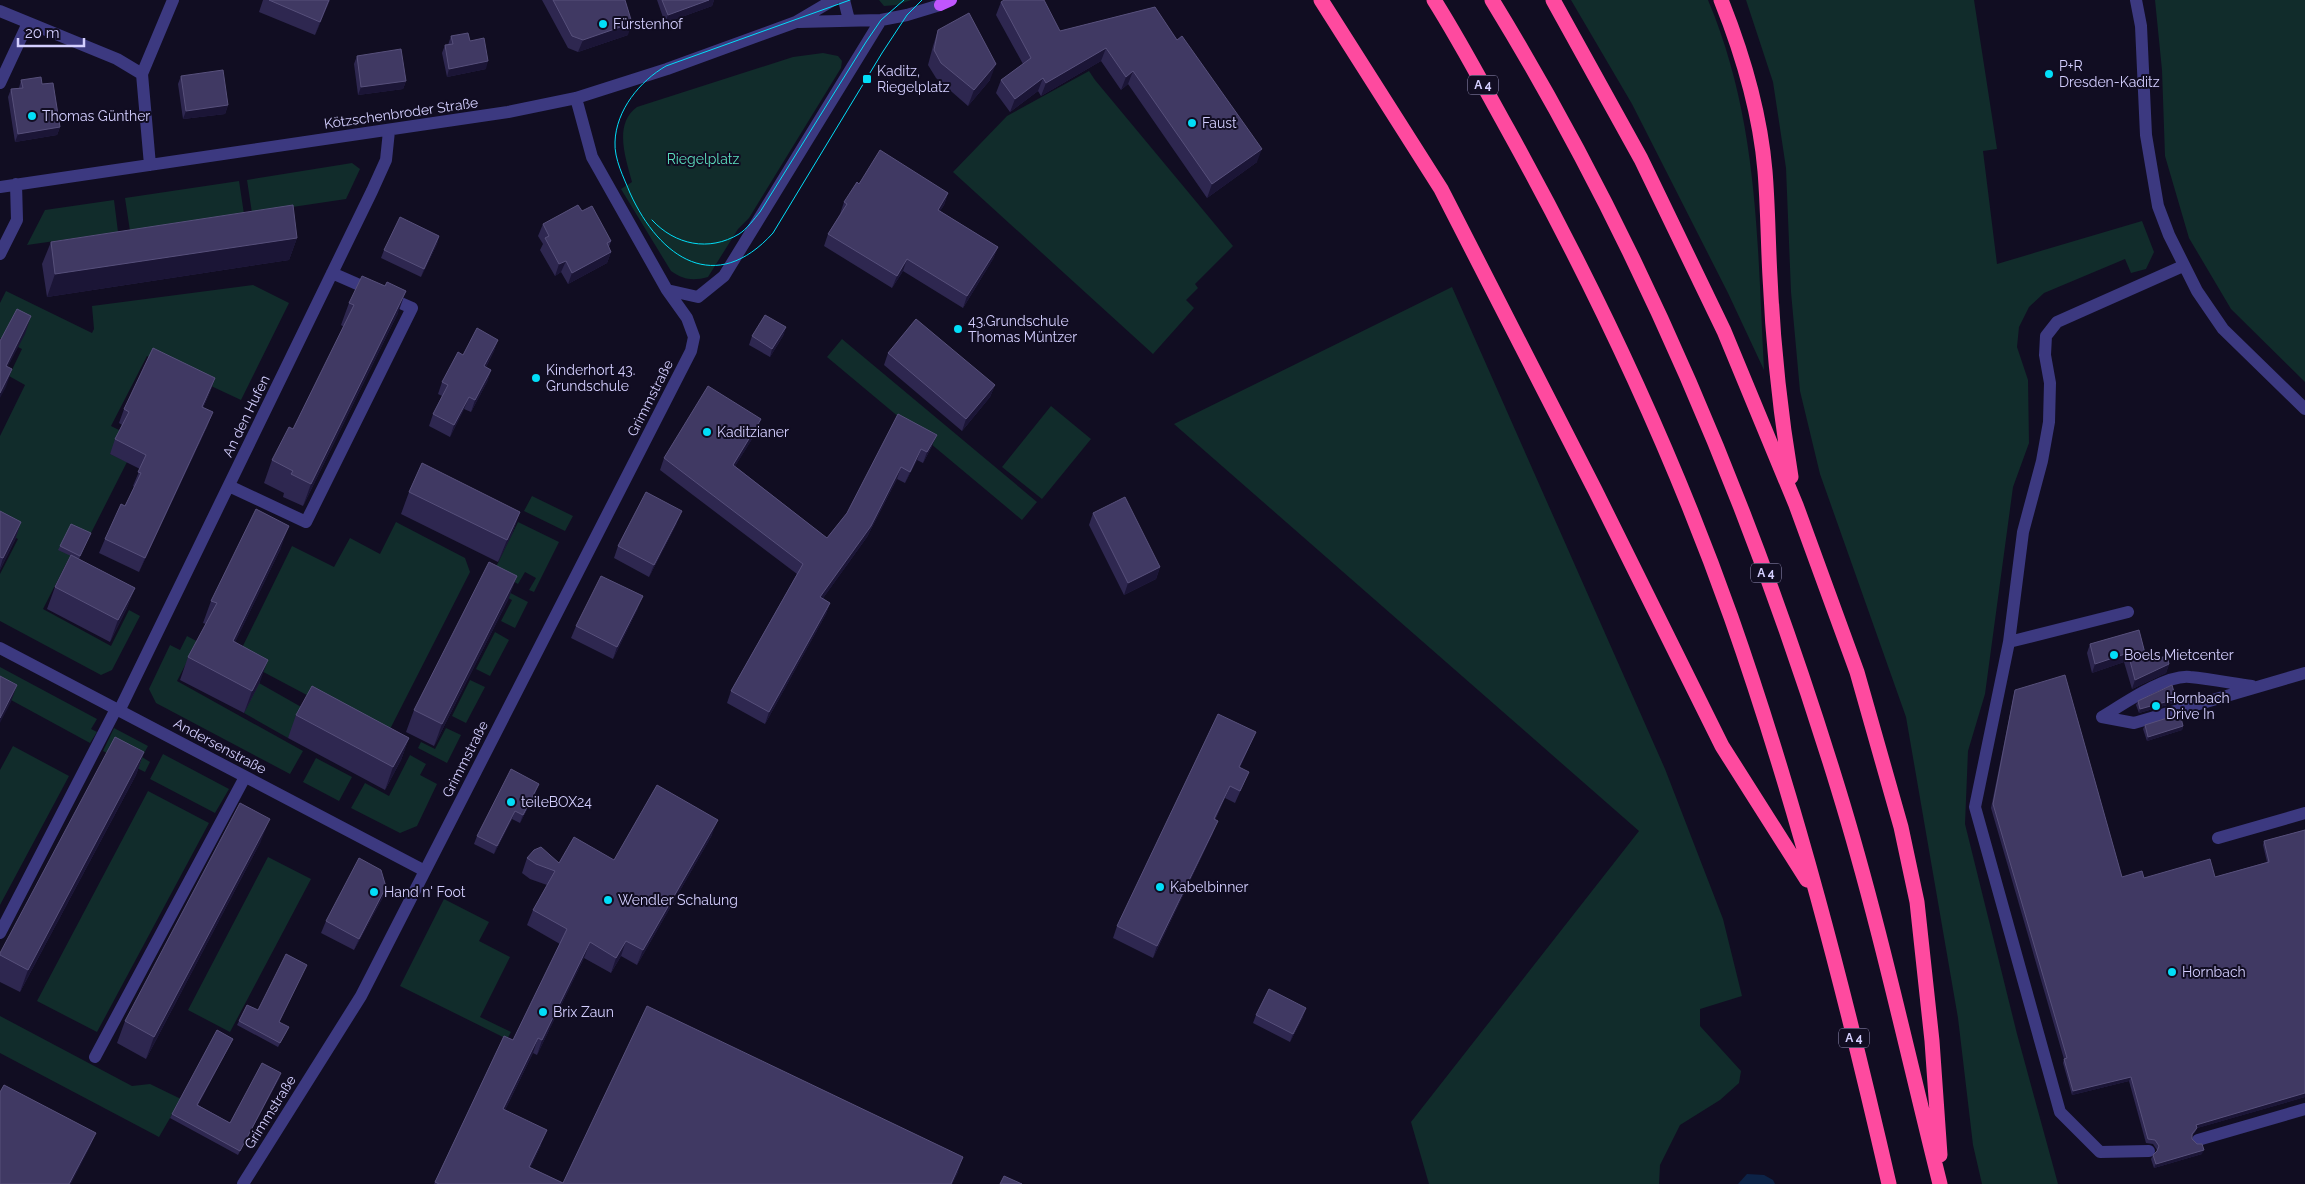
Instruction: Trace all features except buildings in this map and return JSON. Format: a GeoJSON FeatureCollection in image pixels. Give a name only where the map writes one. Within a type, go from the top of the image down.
{"type":"FeatureCollection","features":[{"type":"Feature","properties":{"kind":"highway"},"geometry":{"type":"LineString","coordinates":[[1321,0],[1441,189],[1595,490],[1722,746],[1816,892]]}},
{"type":"Feature","properties":{"kind":"highway","name":"A 4"},"geometry":{"type":"LineString","coordinates":[[1434,0],[1531,171],[1576,257],[1658,433],[1695,523],[1758,697],[1816,892],[1889,1184]]}},
{"type":"Feature","properties":{"kind":"highway","name":"A 4"},"geometry":{"type":"LineString","coordinates":[[1492,0],[1591,177],[1644,284],[1729,477],[1808,692],[1839,791],[1867,890],[1941,1184]]}},
{"type":"Feature","properties":{"kind":"highway"},"geometry":{"type":"LineString","coordinates":[[1553,0],[1641,159],[1684,246],[1754,400],[1796,505],[1857,672],[1900,827],[1917,902],[1932,1041],[1941,1184]]}},
{"type":"Feature","properties":{"kind":"highway"},"geometry":{"type":"LineString","coordinates":[[1721,0],[1743,59],[1761,137],[1765,171],[1771,297],[1786,445],[1796,505]]}},
{"type":"Feature","properties":{"kind":"street"},"geometry":{"type":"LineString","coordinates":[[150,165],[142,74],[173,0]]}},
{"type":"Feature","properties":{"kind":"street","name":"Kötzschenbroder Straße"},"geometry":{"type":"LineString","coordinates":[[0,187],[389,131],[508,112],[576,98],[667,69],[796,22],[833,0]]}},
{"type":"Feature","properties":{"kind":"street"},"geometry":{"type":"LineString","coordinates":[[844,0],[849,20]]}},
{"type":"Feature","properties":{"kind":"street"},"geometry":{"type":"LineString","coordinates":[[2136,0],[2141,26],[2146,135],[2158,206],[2183,266],[2223,329],[2305,409]]}},
{"type":"Feature","properties":{"kind":"street","name":"Kötzschenbroder Straße"},"geometry":{"type":"LineString","coordinates":[[796,22],[882,20],[908,15],[945,2]]}},
{"type":"Feature","properties":{"kind":"street"},"geometry":{"type":"LineString","coordinates":[[0,11],[117,59],[142,74]]}},
{"type":"Feature","properties":{"kind":"street"},"geometry":{"type":"LineString","coordinates":[[576,98],[592,157],[667,290],[698,297],[724,276],[882,20]]}},
{"type":"Feature","properties":{"kind":"street"},"geometry":{"type":"LineString","coordinates":[[0,83],[28,22]]}},
{"type":"Feature","properties":{"kind":"street","name":"An den Hufen"},"geometry":{"type":"LineString","coordinates":[[0,933],[118,710],[229,486],[386,160],[389,131]]}},
{"type":"Feature","properties":{"kind":"street"},"geometry":{"type":"LineString","coordinates":[[0,254],[17,220],[16,184]]}},
{"type":"Feature","properties":{"kind":"street"},"geometry":{"type":"LineString","coordinates":[[2148,1151],[2100,1152],[2060,1112],[1975,808],[2009,642],[2023,532],[2042,460],[2049,422],[2050,383],[2045,355],[2046,336],[2057,322],[2183,266]]}},
{"type":"Feature","properties":{"kind":"street"},"geometry":{"type":"LineString","coordinates":[[229,486],[306,522],[412,308],[332,273]]}},
{"type":"Feature","properties":{"kind":"street","name":"Grimmstraße"},"geometry":{"type":"LineString","coordinates":[[243,1184],[361,996],[691,351],[694,337],[687,318],[667,290]]}},
{"type":"Feature","properties":{"kind":"street"},"geometry":{"type":"LineString","coordinates":[[2009,642],[2128,612]]}},
{"type":"Feature","properties":{"kind":"street","name":"Andersenstraße"},"geometry":{"type":"LineString","coordinates":[[0,648],[425,871]]}},
{"type":"Feature","properties":{"kind":"street"},"geometry":{"type":"LineString","coordinates":[[2256,686],[2189,676],[2168,681],[2148,689],[2102,717],[2134,722],[2305,672]]}},
{"type":"Feature","properties":{"kind":"street"},"geometry":{"type":"LineString","coordinates":[[95,1057],[245,777]]}},
{"type":"Feature","properties":{"kind":"street"},"geometry":{"type":"LineString","coordinates":[[2218,838],[2305,813]]}},
{"type":"Feature","properties":{"kind":"street"},"geometry":{"type":"LineString","coordinates":[[2198,1140],[2305,1109]]}},
{"type":"Feature","properties":{"kind":"green space"},"geometry":{"type":"Polygon","coordinates":[[[879,0],[911,0],[897,5],[884,6],[879,0]]]}},
{"type":"Feature","properties":{"kind":"green space"},"geometry":{"type":"Polygon","coordinates":[[[1571,0],[1708,0],[1725,45],[1746,136],[1757,229],[1764,370],[1728,293],[1632,104],[1571,0]]]}},
{"type":"Feature","properties":{"kind":"green space"},"geometry":{"type":"Polygon","coordinates":[[[1746,0],[1974,0],[1997,149],[1983,151],[1997,264],[2142,221],[2154,252],[2146,269],[2131,273],[2125,259],[2044,293],[2029,307],[2019,327],[2017,347],[2028,380],[2029,443],[2013,487],[1985,694],[1968,751],[1965,824],[2017,1034],[2058,1184],[1982,1184],[1973,1145],[1958,1018],[1906,717],[1820,474],[1800,391],[1791,292],[1786,168],[1773,82],[1746,0]]]}},
{"type":"Feature","properties":{"kind":"green space"},"geometry":{"type":"Polygon","coordinates":[[[2155,0],[2305,0],[2305,382],[2231,309],[2189,238],[2165,156],[2162,70],[2155,0]]]}},
{"type":"Feature","properties":{"kind":"green space","name":"Riegelplatz"},"geometry":{"type":"Polygon","coordinates":[[[823,53],[838,56],[842,61],[841,68],[749,218],[738,229],[708,277],[689,279],[671,271],[621,189],[632,182],[623,142],[625,123],[630,114],[637,107],[793,57],[823,53]]]}},
{"type":"Feature","properties":{"kind":"green space"},"geometry":{"type":"Polygon","coordinates":[[[1089,71],[1233,246],[1195,284],[1198,288],[1186,300],[1194,308],[1153,354],[953,172],[1007,116],[1089,71]]]}},
{"type":"Feature","properties":{"kind":"green space"},"geometry":{"type":"Polygon","coordinates":[[[352,163],[360,169],[346,199],[252,213],[247,180],[352,163]]]}},
{"type":"Feature","properties":{"kind":"green space"},"geometry":{"type":"Polygon","coordinates":[[[239,181],[244,214],[130,231],[125,198],[239,181]]]}},
{"type":"Feature","properties":{"kind":"green space"},"geometry":{"type":"Polygon","coordinates":[[[114,200],[118,232],[27,245],[45,210],[114,200]]]}},
{"type":"Feature","properties":{"kind":"green space"},"geometry":{"type":"Polygon","coordinates":[[[253,285],[289,303],[241,400],[147,356],[111,426],[121,431],[110,454],[127,462],[89,537],[70,528],[70,556],[43,609],[111,646],[129,610],[140,616],[112,670],[101,675],[0,621],[0,574],[18,539],[0,530],[0,436],[25,385],[9,376],[22,349],[0,338],[0,303],[6,291],[92,333],[94,329],[92,306],[253,285]]]}},
{"type":"Feature","properties":{"kind":"green space"},"geometry":{"type":"Polygon","coordinates":[[[1452,287],[1665,769],[1723,919],[1742,996],[1700,1009],[1700,1026],[1741,1071],[1739,1083],[1720,1100],[1680,1125],[1660,1165],[1659,1184],[1429,1184],[1411,1122],[1639,831],[1174,424],[1452,287]]]}},
{"type":"Feature","properties":{"kind":"green space"},"geometry":{"type":"Polygon","coordinates":[[[842,339],[1037,502],[1022,520],[827,357],[842,339]]]}},
{"type":"Feature","properties":{"kind":"green space"},"geometry":{"type":"Polygon","coordinates":[[[1051,406],[1091,439],[1042,499],[1002,467],[1051,406]]]}},
{"type":"Feature","properties":{"kind":"green space"},"geometry":{"type":"Polygon","coordinates":[[[532,496],[573,516],[565,531],[524,511],[532,496]]]}},
{"type":"Feature","properties":{"kind":"green space"},"geometry":{"type":"Polygon","coordinates":[[[396,522],[465,558],[470,572],[386,737],[237,658],[292,546],[334,567],[350,538],[380,554],[396,522]]]}},
{"type":"Feature","properties":{"kind":"green space"},"geometry":{"type":"Polygon","coordinates":[[[518,522],[559,542],[534,592],[529,590],[536,578],[525,572],[518,584],[494,571],[518,522]]]}},
{"type":"Feature","properties":{"kind":"green space"},"geometry":{"type":"Polygon","coordinates":[[[489,582],[528,602],[515,628],[501,621],[512,600],[487,587],[489,582]]]}},
{"type":"Feature","properties":{"kind":"green space"},"geometry":{"type":"Polygon","coordinates":[[[495,632],[509,640],[490,676],[476,669],[495,632]]]}},
{"type":"Feature","properties":{"kind":"green space"},"geometry":{"type":"Polygon","coordinates":[[[187,636],[200,643],[194,648],[177,681],[303,751],[290,774],[156,703],[149,689],[170,645],[180,650],[187,636]]]}},
{"type":"Feature","properties":{"kind":"green space"},"geometry":{"type":"Polygon","coordinates":[[[0,667],[97,719],[91,729],[97,732],[90,743],[0,694],[0,667]]]}},
{"type":"Feature","properties":{"kind":"green space"},"geometry":{"type":"Polygon","coordinates":[[[470,680],[485,687],[466,723],[452,716],[470,680]]]}},
{"type":"Feature","properties":{"kind":"green space"},"geometry":{"type":"Polygon","coordinates":[[[259,683],[303,708],[288,738],[244,713],[259,683]]]}},
{"type":"Feature","properties":{"kind":"green space"},"geometry":{"type":"Polygon","coordinates":[[[114,728],[148,746],[142,757],[150,762],[145,772],[103,751],[114,728]]]}},
{"type":"Feature","properties":{"kind":"green space"},"geometry":{"type":"Polygon","coordinates":[[[446,728],[461,735],[447,763],[418,748],[421,742],[435,749],[446,728]]]}},
{"type":"Feature","properties":{"kind":"green space"},"geometry":{"type":"Polygon","coordinates":[[[13,746],[69,776],[0,905],[0,770],[13,746]]]}},
{"type":"Feature","properties":{"kind":"green space"},"geometry":{"type":"Polygon","coordinates":[[[163,754],[229,789],[215,813],[150,779],[163,754]]]}},
{"type":"Feature","properties":{"kind":"green space"},"geometry":{"type":"Polygon","coordinates":[[[410,755],[426,764],[420,775],[437,784],[417,826],[400,833],[351,808],[365,783],[389,796],[410,755]]]}},
{"type":"Feature","properties":{"kind":"green space"},"geometry":{"type":"Polygon","coordinates":[[[316,758],[352,777],[339,801],[303,782],[316,758]]]}},
{"type":"Feature","properties":{"kind":"green space"},"geometry":{"type":"Polygon","coordinates":[[[148,791],[209,823],[97,1032],[37,1001],[148,791]]]}},
{"type":"Feature","properties":{"kind":"green space"},"geometry":{"type":"Polygon","coordinates":[[[268,857],[311,879],[230,1032],[188,1010],[268,857]]]}},
{"type":"Feature","properties":{"kind":"green space"},"geometry":{"type":"Polygon","coordinates":[[[444,899],[489,922],[479,941],[510,957],[480,1017],[511,1032],[507,1039],[400,986],[444,899]]]}},
{"type":"Feature","properties":{"kind":"green space"},"geometry":{"type":"Polygon","coordinates":[[[0,1016],[132,1086],[150,1084],[181,1099],[159,1137],[0,1053],[0,1016]]]}},
{"type":"Feature","properties":{"kind":"water"},"geometry":{"type":"Polygon","coordinates":[[[1747,1174],[1764,1175],[1773,1180],[1775,1184],[1738,1184],[1747,1174]]]}},
{"type":"Feature","properties":{"kind":"tram line"},"geometry":{"type":"LineString","coordinates":[[850,0],[666,66],[647,80],[631,98],[616,130],[615,148],[618,162],[622,175],[642,216],[657,236],[673,251],[691,261],[711,265],[731,263],[752,252],[773,233],[882,53],[907,15],[922,0]]}},
{"type":"Feature","properties":{"kind":"tram line"},"geometry":{"type":"LineString","coordinates":[[652,220],[671,235],[693,243],[716,243],[728,240],[745,229],[760,212],[881,20],[904,0]]}},
{"type":"Feature","properties":{"kind":"place","name":"Fürstenhof"},"geometry":{"type":"Point","coordinates":[603,24]}},
{"type":"Feature","properties":{"kind":"place","name":"P+R Dresden-Kaditz"},"geometry":{"type":"Point","coordinates":[2049,74]}},
{"type":"Feature","properties":{"kind":"place","name":"Kaditz, Riegelplatz"},"geometry":{"type":"Point","coordinates":[867,79]}},
{"type":"Feature","properties":{"kind":"place","name":"Thomas Günther"},"geometry":{"type":"Point","coordinates":[32,116]}},
{"type":"Feature","properties":{"kind":"place","name":"Faust"},"geometry":{"type":"Point","coordinates":[1192,123]}},
{"type":"Feature","properties":{"kind":"place","name":"43.Grundschule Thomas Müntzer"},"geometry":{"type":"Point","coordinates":[958,329]}},
{"type":"Feature","properties":{"kind":"place","name":"Kinderhort 43. Grundschule"},"geometry":{"type":"Point","coordinates":[536,378]}},
{"type":"Feature","properties":{"kind":"place","name":"Kaditzianer"},"geometry":{"type":"Point","coordinates":[707,432]}},
{"type":"Feature","properties":{"kind":"place","name":"Boels Mietcenter"},"geometry":{"type":"Point","coordinates":[2114,655]}},
{"type":"Feature","properties":{"kind":"place","name":"Hornbach Drive In"},"geometry":{"type":"Point","coordinates":[2156,706]}},
{"type":"Feature","properties":{"kind":"place","name":"teileBOX24"},"geometry":{"type":"Point","coordinates":[511,802]}},
{"type":"Feature","properties":{"kind":"place","name":"Kabelbinner"},"geometry":{"type":"Point","coordinates":[1160,887]}},
{"type":"Feature","properties":{"kind":"place","name":"Hand n' Foot"},"geometry":{"type":"Point","coordinates":[374,892]}},
{"type":"Feature","properties":{"kind":"place","name":"Wendler Schalung"},"geometry":{"type":"Point","coordinates":[608,900]}},
{"type":"Feature","properties":{"kind":"place","name":"Hornbach"},"geometry":{"type":"Point","coordinates":[2172,972]}},
{"type":"Feature","properties":{"kind":"place","name":"Brix Zaun"},"geometry":{"type":"Point","coordinates":[543,1012]}}]}
